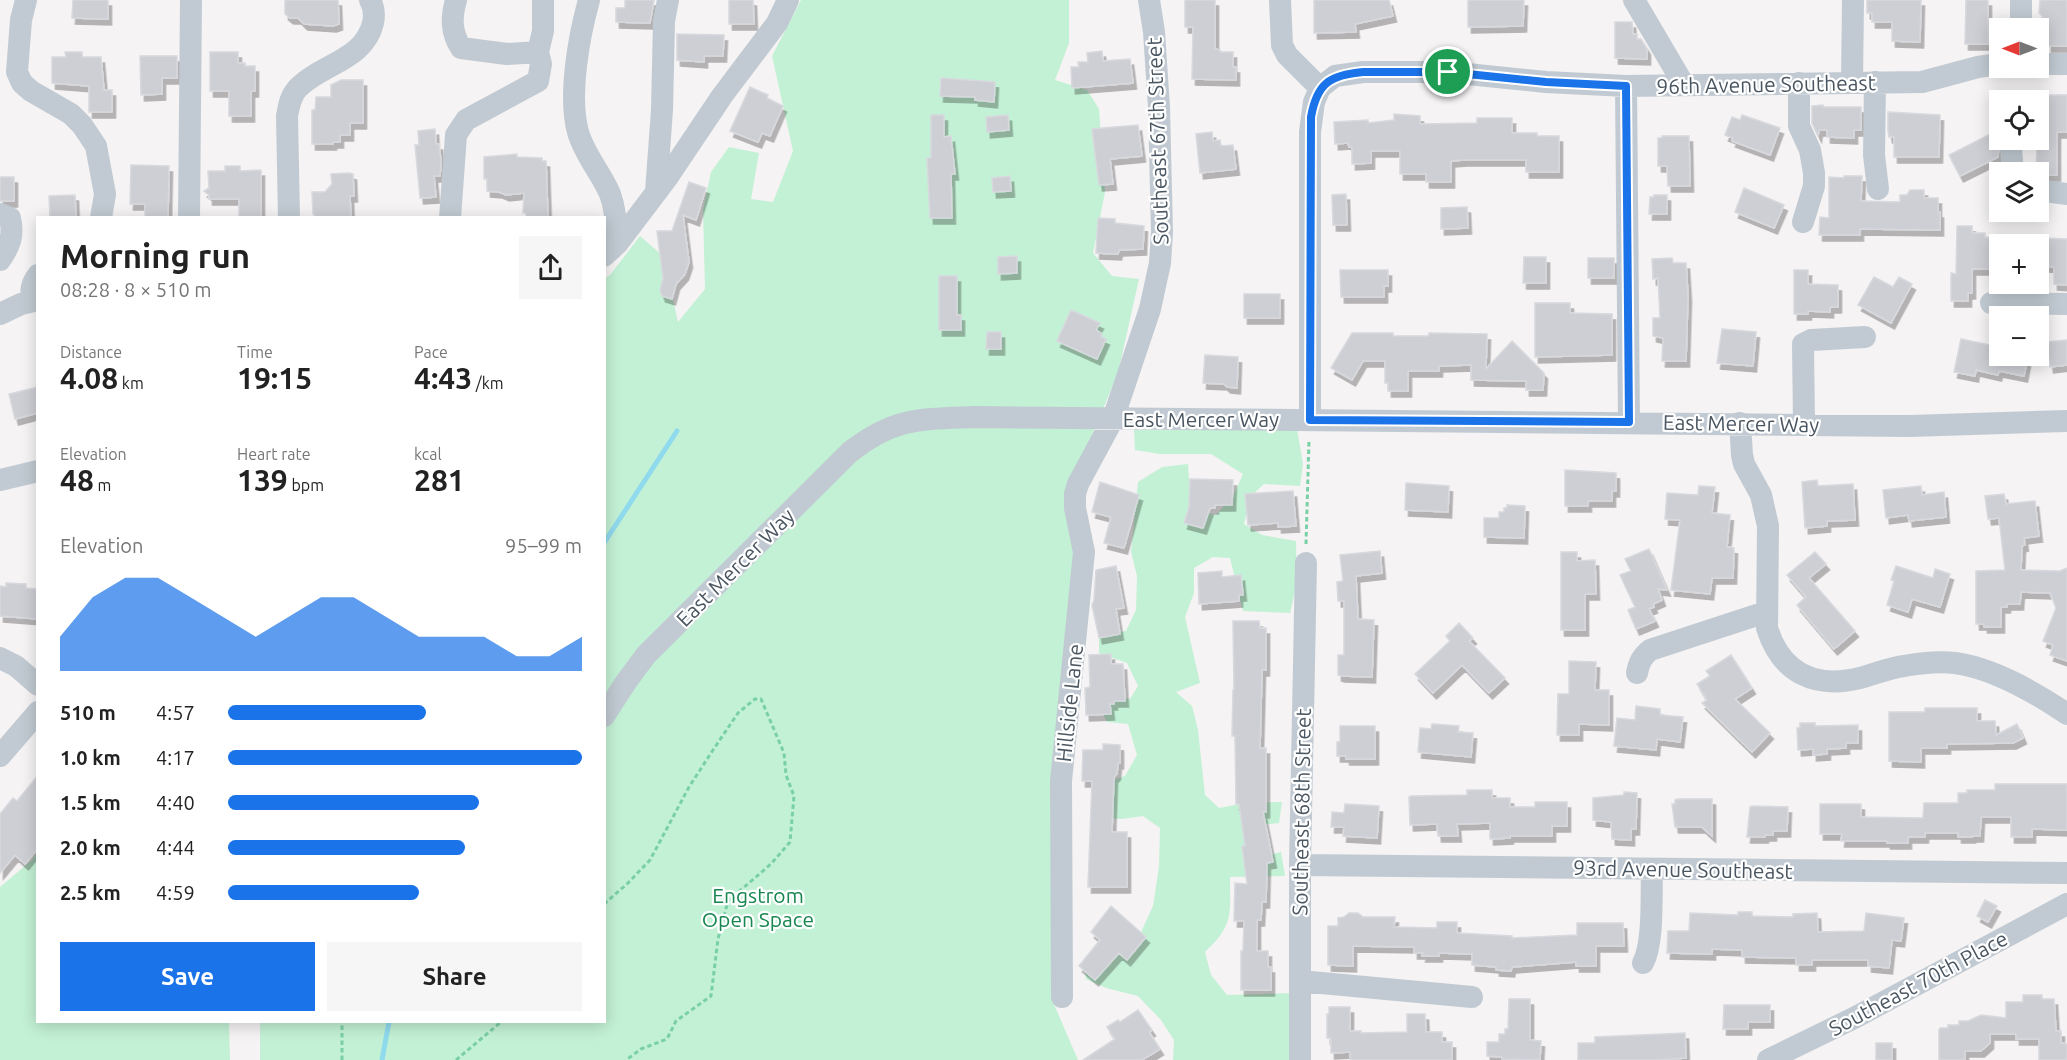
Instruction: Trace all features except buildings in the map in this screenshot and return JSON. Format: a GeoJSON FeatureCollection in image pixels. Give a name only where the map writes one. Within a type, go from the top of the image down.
{"type":"FeatureCollection","features":[{"type":"Feature","properties":{"kind":"street"},"geometry":{"type":"LineString","coordinates":[[26,0],[21,20],[17,72],[22,83],[31,91],[70,114],[82,125],[96,146],[105,194],[101,216]]}},
{"type":"Feature","properties":{"kind":"street"},"geometry":{"type":"LineString","coordinates":[[189,216],[191,0]]}},
{"type":"Feature","properties":{"kind":"street"},"geometry":{"type":"LineString","coordinates":[[289,216],[287,116],[290,101],[295,91],[305,82],[357,50],[366,41],[375,17],[370,0]]}},
{"type":"Feature","properties":{"kind":"street"},"geometry":{"type":"LineString","coordinates":[[456,0],[452,26],[461,48],[507,54],[538,52]]}},
{"type":"Feature","properties":{"kind":"street"},"geometry":{"type":"LineString","coordinates":[[450,216],[456,135],[466,120],[538,81],[541,64],[538,52],[543,31],[543,0]]}},
{"type":"Feature","properties":{"kind":"street"},"geometry":{"type":"LineString","coordinates":[[589,0],[578,52],[575,112],[578,133],[610,194],[615,211],[611,250]]}},
{"type":"Feature","properties":{"kind":"street"},"geometry":{"type":"LineString","coordinates":[[656,192],[662,110],[664,21],[668,0]]}},
{"type":"Feature","properties":{"kind":"street"},"geometry":{"type":"LineString","coordinates":[[611,250],[656,192],[722,96],[777,23],[788,0]]}},
{"type":"Feature","properties":{"kind":"street","name":"Southeast 67th Street"},"geometry":{"type":"LineString","coordinates":[[1113,419],[1150,309],[1160,263],[1162,232],[1159,107],[1154,32],[1149,0]]}},
{"type":"Feature","properties":{"kind":"street"},"geometry":{"type":"LineString","coordinates":[[1281,0],[1282,45],[1287,55],[1320,88],[1314,102],[1310,132],[1310,420]]}},
{"type":"Feature","properties":{"kind":"street"},"geometry":{"type":"LineString","coordinates":[[1634,0],[1684,85]]}},
{"type":"Feature","properties":{"kind":"street"},"geometry":{"type":"LineString","coordinates":[[1852,83],[1853,0]]}},
{"type":"Feature","properties":{"kind":"street"},"geometry":{"type":"LineString","coordinates":[[2021,0],[2021,18]]}},
{"type":"Feature","properties":{"kind":"street"},"geometry":{"type":"LineString","coordinates":[[2049,64],[2067,64]]}},
{"type":"Feature","properties":{"kind":"street","name":"96th Avenue Southeast"},"geometry":{"type":"LineString","coordinates":[[1320,88],[1335,76],[1363,72],[1448,72],[1546,82],[1626,86],[1922,82],[1989,66]]}},
{"type":"Feature","properties":{"kind":"street"},"geometry":{"type":"LineString","coordinates":[[1875,82],[1874,155],[1878,189]]}},
{"type":"Feature","properties":{"kind":"street"},"geometry":{"type":"LineString","coordinates":[[1799,83],[1799,126],[1810,150],[1814,173],[1814,186],[1803,222]]}},
{"type":"Feature","properties":{"kind":"street"},"geometry":{"type":"LineString","coordinates":[[1626,86],[1629,422]]}},
{"type":"Feature","properties":{"kind":"street"},"geometry":{"type":"LineString","coordinates":[[2049,191],[2067,194]]}},
{"type":"Feature","properties":{"kind":"street"},"geometry":{"type":"LineString","coordinates":[[0,214],[10,218],[13,232],[8,249],[0,260]]}},
{"type":"Feature","properties":{"kind":"street"},"geometry":{"type":"LineString","coordinates":[[0,314],[21,304],[35,301],[30,292],[36,278]]}},
{"type":"Feature","properties":{"kind":"street"},"geometry":{"type":"LineString","coordinates":[[1990,303],[2067,304]]}},
{"type":"Feature","properties":{"kind":"street"},"geometry":{"type":"LineString","coordinates":[[1804,424],[1803,344],[1811,340],[1865,337]]}},
{"type":"Feature","properties":{"kind":"street","name":"East Mercer Way"},"geometry":{"type":"LineString","coordinates":[[606,714],[646,655],[850,452],[868,438],[903,422],[939,419],[1113,419],[1910,426],[2067,421]]}},
{"type":"Feature","properties":{"kind":"street","name":"Hillside Lane"},"geometry":{"type":"LineString","coordinates":[[1062,998],[1061,781],[1084,552],[1075,508],[1075,494],[1078,484],[1113,419]]}},
{"type":"Feature","properties":{"kind":"street"},"geometry":{"type":"LineString","coordinates":[[1740,423],[1744,464],[1761,495],[1766,510],[1768,526],[1767,628],[1780,657],[1792,668],[1822,681],[1840,681],[1904,666],[1954,663],[1983,670],[2066,712]]}},
{"type":"Feature","properties":{"kind":"street"},"geometry":{"type":"LineString","coordinates":[[0,480],[36,471]]}},
{"type":"Feature","properties":{"kind":"street","name":"Southeast 68th Street"},"geometry":{"type":"LineString","coordinates":[[1300,1060],[1300,865],[1306,563]]}},
{"type":"Feature","properties":{"kind":"street"},"geometry":{"type":"LineString","coordinates":[[1637,673],[1638,664],[1650,650],[1766,612]]}},
{"type":"Feature","properties":{"kind":"street"},"geometry":{"type":"LineString","coordinates":[[0,657],[16,666],[36,683]]}},
{"type":"Feature","properties":{"kind":"street"},"geometry":{"type":"LineString","coordinates":[[0,756],[36,714]]}},
{"type":"Feature","properties":{"kind":"street","name":"93rd Avenue Southeast"},"geometry":{"type":"LineString","coordinates":[[1300,865],[2067,873]]}},
{"type":"Feature","properties":{"kind":"street"},"geometry":{"type":"LineString","coordinates":[[1643,963],[1649,941],[1652,869]]}},
{"type":"Feature","properties":{"kind":"street","name":"Southeast 70th Place"},"geometry":{"type":"LineString","coordinates":[[1768,1060],[1856,1017],[2067,904]]}},
{"type":"Feature","properties":{"kind":"street"},"geometry":{"type":"LineString","coordinates":[[1300,981],[1472,997]]}},
{"type":"Feature","properties":{"kind":"path"},"geometry":{"type":"LineString","coordinates":[[1306,563],[1310,420]]}},
{"type":"Feature","properties":{"kind":"path"},"geometry":{"type":"LineString","coordinates":[[606,902],[650,860],[689,787],[738,713],[755,699],[761,699],[784,753],[786,775],[794,796],[790,842],[771,864],[728,901],[718,939],[711,996],[676,1021],[667,1039],[641,1049],[626,1060]]}},
{"type":"Feature","properties":{"kind":"path"},"geometry":{"type":"LineString","coordinates":[[342,1023],[342,1060]]}},
{"type":"Feature","properties":{"kind":"path"},"geometry":{"type":"LineString","coordinates":[[456,1060],[500,1023]]}},
{"type":"Feature","properties":{"kind":"green space","name":"Engstrom Open Space"},"geometry":{"type":"Polygon","coordinates":[[[801,0],[1069,0],[1069,43],[1055,80],[1087,90],[1099,109],[1105,192],[1093,253],[1112,276],[1139,279],[1118,373],[1092,435],[1074,552],[1053,1002],[1078,1060],[260,1060],[260,1023],[606,1023],[606,277],[640,236],[663,256],[678,322],[705,289],[703,209],[711,172],[729,147],[759,153],[751,199],[773,202],[793,151],[772,56],[801,0]]]}},
{"type":"Feature","properties":{"kind":"green space"},"geometry":{"type":"Polygon","coordinates":[[[1297,429],[1303,464],[1300,486],[1264,484],[1251,496],[1244,524],[1262,535],[1296,541],[1297,583],[1290,613],[1243,611],[1230,558],[1213,557],[1194,568],[1194,593],[1185,617],[1200,683],[1176,692],[1192,706],[1198,730],[1205,795],[1219,808],[1245,803],[1282,802],[1279,823],[1254,826],[1257,858],[1281,852],[1285,876],[1230,877],[1230,910],[1226,926],[1205,952],[1211,975],[1227,995],[1293,993],[1292,1060],[1173,1060],[1174,1040],[1161,1020],[1138,996],[1106,988],[1086,979],[1084,959],[1132,952],[1153,906],[1159,867],[1160,828],[1143,816],[1122,819],[1098,818],[1095,786],[1125,776],[1137,755],[1128,724],[1107,722],[1098,705],[1105,694],[1130,699],[1138,686],[1127,663],[1099,653],[1099,635],[1126,631],[1136,610],[1137,576],[1131,552],[1138,482],[1162,467],[1188,464],[1191,509],[1216,515],[1234,494],[1243,474],[1211,454],[1160,454],[1135,450],[1134,430],[1297,429]]]}},
{"type":"Feature","properties":{"kind":"green space"},"geometry":{"type":"Polygon","coordinates":[[[36,854],[36,1023],[229,1023],[230,1060],[0,1060],[0,887],[32,860],[36,854]]]}},
{"type":"Feature","properties":{"kind":"waterway"},"geometry":{"type":"LineString","coordinates":[[606,540],[677,431]]}},
{"type":"Feature","properties":{"kind":"waterway"},"geometry":{"type":"LineString","coordinates":[[382,1060],[389,1023]]}},
{"type":"Feature","properties":{"kind":"route"},"geometry":{"type":"LineString","coordinates":[[1363,72],[1448,72],[1546,82],[1626,86],[1629,422],[1310,420],[1310,132],[1314,102],[1320,88],[1335,76],[1363,72]]}}]}
